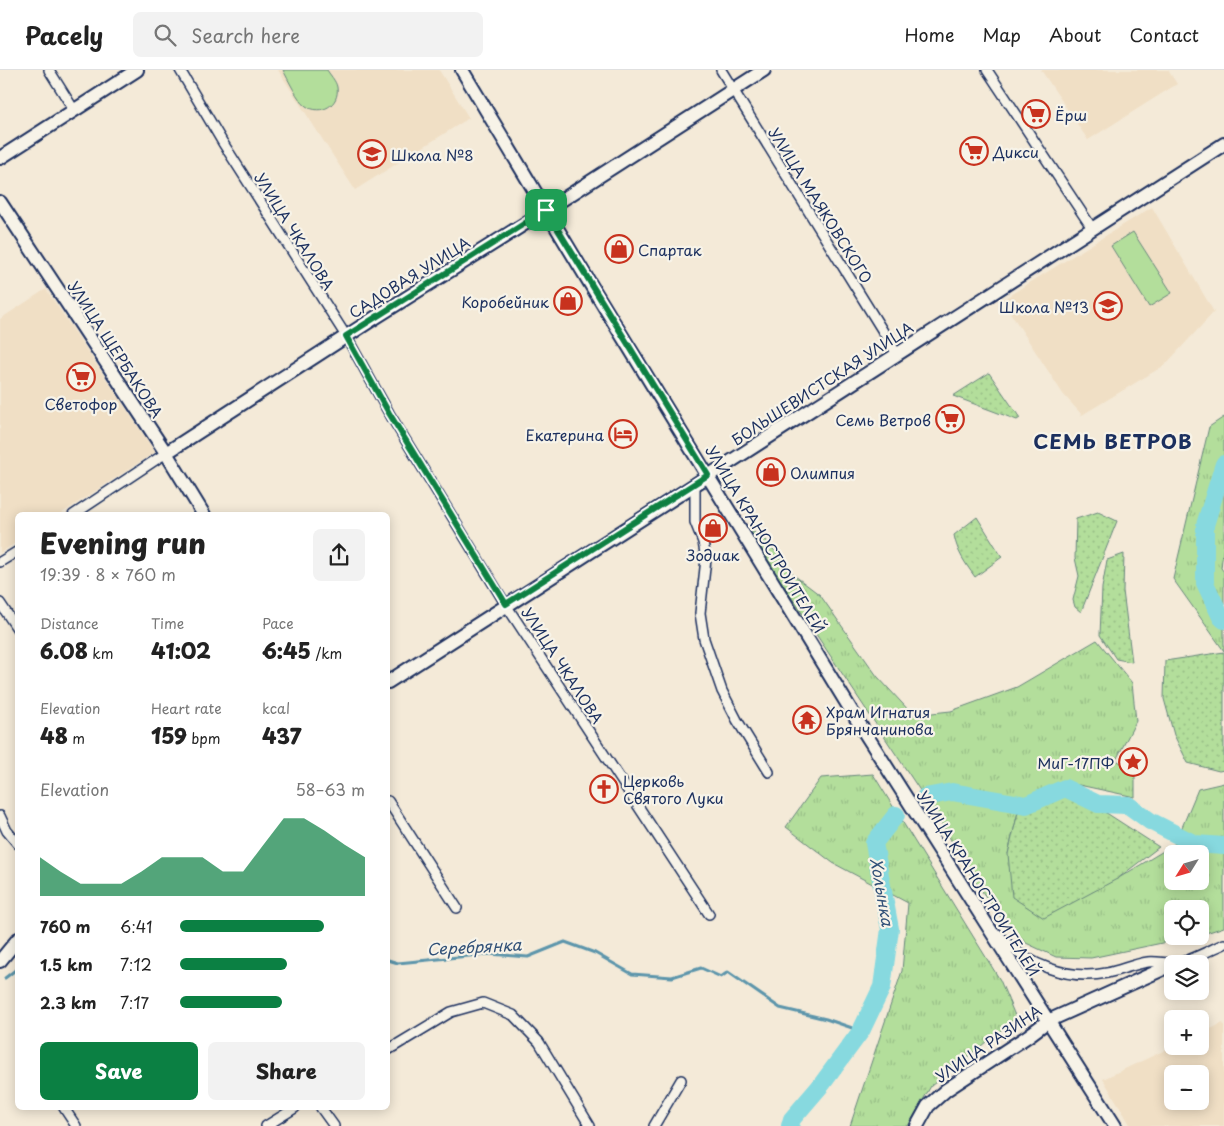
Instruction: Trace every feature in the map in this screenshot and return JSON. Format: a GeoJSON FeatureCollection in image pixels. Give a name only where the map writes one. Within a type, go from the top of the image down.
{"type":"FeatureCollection","features":[{"type":"Feature","properties":{"kind":"street"},"geometry":{"type":"LineString","coordinates":[[49,70],[74,110]]}},
{"type":"Feature","properties":{"kind":"street"},"geometry":{"type":"LineString","coordinates":[[0,158],[137,70]]}},
{"type":"Feature","properties":{"kind":"street","name":"УЛИЦА ЧКАЛОВА"},"geometry":{"type":"LineString","coordinates":[[180,70],[223,143],[346,336],[389,413],[506,604],[709,914]]}},
{"type":"Feature","properties":{"kind":"street","name":"УЛИЦА КРАНОСТРОИТЕЛЕЙ"},"geometry":{"type":"LineString","coordinates":[[462,70],[865,733],[1115,1126]]}},
{"type":"Feature","properties":{"kind":"street","name":"УЛИЦА МАЯКОВСКОГО"},"geometry":{"type":"LineString","coordinates":[[721,70],[897,354]]}},
{"type":"Feature","properties":{"kind":"street","name":"САДОВАЯ УЛИЦА"},"geometry":{"type":"LineString","coordinates":[[78,512],[346,336],[764,70]]}},
{"type":"Feature","properties":{"kind":"street"},"geometry":{"type":"LineString","coordinates":[[987,70],[1092,228]]}},
{"type":"Feature","properties":{"kind":"street","name":"БОЛЬШЕВИСТСКАЯ УЛИЦА"},"geometry":{"type":"LineString","coordinates":[[390,681],[506,604],[1224,144]]}},
{"type":"Feature","properties":{"kind":"street","name":"УЛИЦА ЩЕРБАКОВА"},"geometry":{"type":"LineString","coordinates":[[0,202],[166,453],[202,512]]}},
{"type":"Feature","properties":{"kind":"street"},"geometry":{"type":"LineString","coordinates":[[695,484],[695,522],[703,542],[706,559],[700,613],[704,639],[722,692],[769,772]]}},
{"type":"Feature","properties":{"kind":"street"},"geometry":{"type":"LineString","coordinates":[[0,562],[15,553]]}},
{"type":"Feature","properties":{"kind":"street"},"geometry":{"type":"LineString","coordinates":[[0,603],[15,626]]}},
{"type":"Feature","properties":{"kind":"street"},"geometry":{"type":"LineString","coordinates":[[390,804],[457,908]]}},
{"type":"Feature","properties":{"kind":"street"},"geometry":{"type":"LineString","coordinates":[[0,816],[7,831],[15,840]]}},
{"type":"Feature","properties":{"kind":"street"},"geometry":{"type":"LineString","coordinates":[[978,911],[1003,940],[1024,957],[1051,970],[1068,974],[1090,975],[1106,973],[1148,962],[1164,963]]}},
{"type":"Feature","properties":{"kind":"street"},"geometry":{"type":"LineString","coordinates":[[0,961],[15,943]]}},
{"type":"Feature","properties":{"kind":"street","name":"УЛИЦА РАЗИНА"},"geometry":{"type":"LineString","coordinates":[[1198,955],[1224,944]]}},
{"type":"Feature","properties":{"kind":"street","name":"УЛИЦА РАЗИНА"},"geometry":{"type":"LineString","coordinates":[[917,1126],[928,1106],[946,1090],[1048,1021],[1164,969]]}},
{"type":"Feature","properties":{"kind":"street"},"geometry":{"type":"LineString","coordinates":[[390,1049],[451,1012],[482,1003],[514,1016],[538,1042],[590,1126]]}},
{"type":"Feature","properties":{"kind":"street"},"geometry":{"type":"LineString","coordinates":[[654,1126],[682,1080]]}},
{"type":"Feature","properties":{"kind":"street"},"geometry":{"type":"LineString","coordinates":[[65,1110],[76,1126]]}},
{"type":"Feature","properties":{"kind":"street"},"geometry":{"type":"LineString","coordinates":[[266,1126],[292,1110]]}},
{"type":"Feature","properties":{"kind":"street"},"geometry":{"type":"LineString","coordinates":[[322,1110],[334,1126]]}},
{"type":"Feature","properties":{"kind":"shaded area","name":"Школа №8"},"geometry":{"type":"Polygon","coordinates":[[[278,70],[439,70],[469,118],[355,190],[278,70]]]}},
{"type":"Feature","properties":{"kind":"shaded area"},"geometry":{"type":"Polygon","coordinates":[[[1041,70],[1168,70],[1177,84],[1088,140],[1041,70]]]}},
{"type":"Feature","properties":{"kind":"shaded area","name":"Школа №13"},"geometry":{"type":"Polygon","coordinates":[[[1152,207],[1214,312],[1165,365],[1082,415],[1063,394],[1002,300],[1152,207]]]}},
{"type":"Feature","properties":{"kind":"shaded area"},"geometry":{"type":"Polygon","coordinates":[[[46,289],[155,452],[64,512],[15,512],[15,543],[0,553],[0,319],[46,289]]]}},
{"type":"Feature","properties":{"kind":"shaded area"},"geometry":{"type":"Polygon","coordinates":[[[1223,1023],[1224,1025],[1224,1126],[1131,1126],[1103,1079],[1164,1051],[1164,1055],[1209,1055],[1209,1030],[1223,1023]]]}},
{"type":"Feature","properties":{"kind":"green space"},"geometry":{"type":"Polygon","coordinates":[[[283,70],[327,70],[337,87],[336,99],[332,104],[323,109],[312,109],[306,106],[297,95],[283,70]]]}},
{"type":"Feature","properties":{"kind":"green space"},"geometry":{"type":"Polygon","coordinates":[[[1133,232],[1172,293],[1149,307],[1111,246],[1133,232]]]}},
{"type":"Feature","properties":{"kind":"green space"},"geometry":{"type":"Polygon","coordinates":[[[989,373],[1020,418],[1017,420],[953,396],[989,373]]]}},
{"type":"Feature","properties":{"kind":"green space"},"geometry":{"type":"Polygon","coordinates":[[[1224,417],[1224,543],[1221,568],[1224,572],[1224,651],[1173,579],[1209,427],[1224,417]]]}},
{"type":"Feature","properties":{"kind":"green space"},"geometry":{"type":"Polygon","coordinates":[[[1098,512],[1117,521],[1081,612],[1075,607],[1073,600],[1079,576],[1075,558],[1076,519],[1098,512]]]}},
{"type":"Feature","properties":{"kind":"green space"},"geometry":{"type":"Polygon","coordinates":[[[977,517],[1002,557],[975,577],[959,552],[954,535],[977,517]]]}},
{"type":"Feature","properties":{"kind":"green space"},"geometry":{"type":"Polygon","coordinates":[[[744,526],[766,540],[795,576],[820,595],[877,676],[913,715],[951,711],[1017,687],[1097,640],[1132,683],[1136,721],[1116,760],[1135,771],[1135,797],[1079,785],[1038,792],[1018,812],[1008,854],[1117,879],[1164,851],[1164,890],[1209,890],[1209,845],[1173,845],[1198,789],[1224,783],[1224,927],[1209,932],[1209,900],[1164,900],[1164,943],[1091,958],[1056,957],[1026,943],[999,915],[976,883],[937,816],[744,526]]]}},
{"type":"Feature","properties":{"kind":"green space"},"geometry":{"type":"Polygon","coordinates":[[[1124,554],[1123,591],[1132,662],[1116,659],[1100,635],[1102,588],[1107,560],[1124,554]]]}},
{"type":"Feature","properties":{"kind":"green space"},"geometry":{"type":"Polygon","coordinates":[[[1224,652],[1224,770],[1219,771],[1188,763],[1174,735],[1164,699],[1165,661],[1224,652]]]}},
{"type":"Feature","properties":{"kind":"green space"},"geometry":{"type":"Polygon","coordinates":[[[873,774],[1000,980],[1016,1018],[931,1086],[908,1126],[850,1126],[902,971],[908,903],[833,863],[786,827],[821,778],[873,774]]]}},
{"type":"Feature","properties":{"kind":"green space"},"geometry":{"type":"Polygon","coordinates":[[[1064,793],[1108,814],[1159,847],[1117,879],[1044,918],[1012,897],[1008,854],[1018,812],[1064,793]]]}},
{"type":"Feature","properties":{"kind":"waterway","name":"Холынка"},"geometry":{"type":"LineString","coordinates":[[1224,464],[1205,525],[1205,583],[1224,620]]}},
{"type":"Feature","properties":{"kind":"waterway","name":"Холынка"},"geometry":{"type":"LineString","coordinates":[[925,797],[952,792],[1026,805],[1065,788],[1098,804],[1128,805],[1150,821],[1195,844],[1224,846]]}},
{"type":"Feature","properties":{"kind":"waterway","name":"Холынка"},"geometry":{"type":"LineString","coordinates":[[790,1126],[792,1119],[822,1084],[861,1031],[882,987],[890,929],[874,843],[896,815]]}},
{"type":"Feature","properties":{"kind":"waterway","name":"Серебрянка"},"geometry":{"type":"LineString","coordinates":[[390,961],[398,963],[489,954],[528,957],[565,942],[595,953],[632,974],[672,977],[701,968],[721,977],[728,972],[780,1008],[826,1019],[861,1031]]}},
{"type":"Feature","properties":{"kind":"waterway","name":"Серебрянка"},"geometry":{"type":"LineString","coordinates":[[5,978],[15,970]]}},
{"type":"Feature","properties":{"kind":"place","name":"Ёрш"},"geometry":{"type":"Point","coordinates":[1036,114]}},
{"type":"Feature","properties":{"kind":"place","name":"Дикси"},"geometry":{"type":"Point","coordinates":[974,151]}},
{"type":"Feature","properties":{"kind":"place","name":"Школа №8"},"geometry":{"type":"Point","coordinates":[372,154]}},
{"type":"Feature","properties":{"kind":"place","name":"Спартак"},"geometry":{"type":"Point","coordinates":[619,249]}},
{"type":"Feature","properties":{"kind":"place","name":"Коробейник"},"geometry":{"type":"Point","coordinates":[568,301]}},
{"type":"Feature","properties":{"kind":"place","name":"Школа №13"},"geometry":{"type":"Point","coordinates":[1108,306]}},
{"type":"Feature","properties":{"kind":"place","name":"Светофор"},"geometry":{"type":"Point","coordinates":[81,377]}},
{"type":"Feature","properties":{"kind":"place","name":"Семь Ветров"},"geometry":{"type":"Point","coordinates":[950,419]}},
{"type":"Feature","properties":{"kind":"place","name":"Екатерина"},"geometry":{"type":"Point","coordinates":[623,434]}},
{"type":"Feature","properties":{"kind":"place","name":"Олимпия"},"geometry":{"type":"Point","coordinates":[771,472]}},
{"type":"Feature","properties":{"kind":"place","name":"Зодиак"},"geometry":{"type":"Point","coordinates":[713,528]}},
{"type":"Feature","properties":{"kind":"place","name":"Храм Игнатия Брянчанинова"},"geometry":{"type":"Point","coordinates":[807,720]}},
{"type":"Feature","properties":{"kind":"place","name":"МиГ-17ПФ"},"geometry":{"type":"Point","coordinates":[1133,762]}},
{"type":"Feature","properties":{"kind":"place","name":"Церковь Святого Луки"},"geometry":{"type":"Point","coordinates":[604,789]}},
{"type":"Feature","properties":{"kind":"district","name":"СЕМЬ ВЕТРОВ"},"geometry":{"type":"Point","coordinates":[1113,441]}},
{"type":"Feature","properties":{"kind":"route"},"geometry":{"type":"LineString","coordinates":[[546,210],[708,475],[506,604],[389,413],[346,336],[546,210]]}}]}
